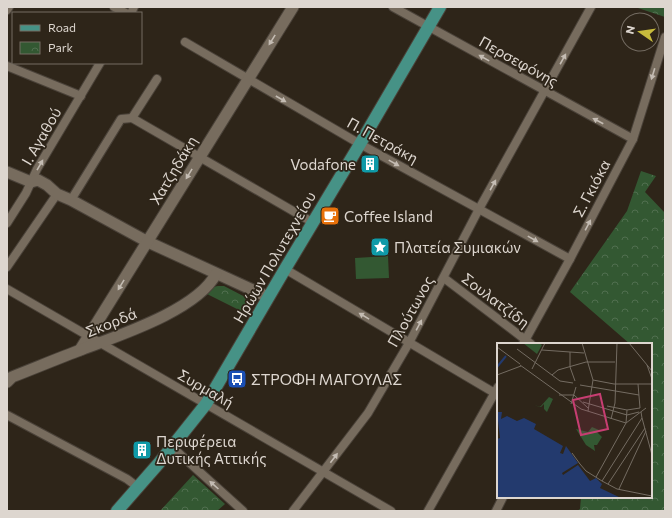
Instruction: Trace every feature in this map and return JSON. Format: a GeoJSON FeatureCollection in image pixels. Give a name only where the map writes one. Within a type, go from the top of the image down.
{"type":"FeatureCollection","features":[{"type":"Feature","properties":{"kind":"main road","name":"Ηρώων Πολυτεχνείου"},"geometry":{"type":"LineString","coordinates":[[117,511],[139,488],[206,404],[440,7]]}},
{"type":"Feature","properties":{"kind":"street"},"geometry":{"type":"LineString","coordinates":[[114,7],[124,12]]}},
{"type":"Feature","properties":{"kind":"street","name":"Χατζηδάκη"},"geometry":{"type":"LineString","coordinates":[[94,340],[148,242],[247,79],[293,7]]}},
{"type":"Feature","properties":{"kind":"street","name":"Περσεφόνης"},"geometry":{"type":"LineString","coordinates":[[393,7],[545,92],[633,139]]}},
{"type":"Feature","properties":{"kind":"street","name":"Πλούτωνος"},"geometry":{"type":"LineString","coordinates":[[294,511],[368,413],[409,343],[480,209],[591,7]]}},
{"type":"Feature","properties":{"kind":"street","name":"Σ. Γκιόκα"},"geometry":{"type":"LineString","coordinates":[[527,343],[633,139],[665,37]]}},
{"type":"Feature","properties":{"kind":"street","name":"Π. Πετράκη"},"geometry":{"type":"LineString","coordinates":[[185,42],[360,144],[570,259]]}},
{"type":"Feature","properties":{"kind":"street","name":"Ι. Αγαθού"},"geometry":{"type":"LineString","coordinates":[[7,224],[26,193],[37,169],[99,64]]}},
{"type":"Feature","properties":{"kind":"street"},"geometry":{"type":"LineString","coordinates":[[7,66],[81,96]]}},
{"type":"Feature","properties":{"kind":"street"},"geometry":{"type":"LineString","coordinates":[[132,118],[157,80]]}},
{"type":"Feature","properties":{"kind":"street"},"geometry":{"type":"LineString","coordinates":[[71,200],[121,119],[132,118],[312,222]]}},
{"type":"Feature","properties":{"kind":"street"},"geometry":{"type":"LineString","coordinates":[[7,172],[31,182],[38,180],[47,185],[57,194],[71,200],[148,242],[268,297]]}},
{"type":"Feature","properties":{"kind":"street"},"geometry":{"type":"LineString","coordinates":[[7,267],[57,194]]}},
{"type":"Feature","properties":{"kind":"street"},"geometry":{"type":"LineString","coordinates":[[285,269],[409,343],[497,392],[428,511]]}},
{"type":"Feature","properties":{"kind":"street","name":"Σκορδά"},"geometry":{"type":"LineString","coordinates":[[9,380],[80,350],[94,340],[174,311],[212,282],[216,274]]}},
{"type":"Feature","properties":{"kind":"street","name":"Σουλατζίδη"},"geometry":{"type":"LineString","coordinates":[[444,278],[527,343]]}},
{"type":"Feature","properties":{"kind":"street","name":"Συρμαλή"},"geometry":{"type":"LineString","coordinates":[[7,289],[391,511]]}},
{"type":"Feature","properties":{"kind":"street"},"geometry":{"type":"LineString","coordinates":[[7,415],[127,479],[139,488]]}},
{"type":"Feature","properties":{"kind":"street"},"geometry":{"type":"LineString","coordinates":[[172,446],[243,511]]}},
{"type":"Feature","properties":{"kind":"street"},"geometry":{"type":"LineString","coordinates":[[496,511],[502,498]]}},
{"type":"Feature","properties":{"kind":"green space"},"geometry":{"type":"Polygon","coordinates":[[[635,7],[665,7],[665,17],[660,15],[660,12],[650,12],[635,7]]]}},
{"type":"Feature","properties":{"kind":"green space"},"geometry":{"type":"Polygon","coordinates":[[[641,171],[656,176],[645,192],[665,213],[665,511],[577,511],[580,509],[581,498],[652,498],[652,343],[629,343],[570,292],[627,211],[641,171]]]}},
{"type":"Feature","properties":{"kind":"green space"},"geometry":{"type":"Polygon","coordinates":[[[388,256],[389,278],[356,279],[355,258],[388,256]]]}},
{"type":"Feature","properties":{"kind":"green space"},"geometry":{"type":"Polygon","coordinates":[[[224,286],[249,299],[243,312],[205,293],[213,287],[224,286]]]}},
{"type":"Feature","properties":{"kind":"green space"},"geometry":{"type":"Polygon","coordinates":[[[193,475],[225,504],[217,511],[160,511],[193,475]]]}},
{"type":"Feature","properties":{"kind":"place","name":"Vodafone"},"geometry":{"type":"Point","coordinates":[370,164]}},
{"type":"Feature","properties":{"kind":"place","name":"Coffee Island"},"geometry":{"type":"Point","coordinates":[330,216]}},
{"type":"Feature","properties":{"kind":"place","name":"Πλατεία Συμιακών"},"geometry":{"type":"Point","coordinates":[380,247]}},
{"type":"Feature","properties":{"kind":"place","name":"ΣΤΡΟΦΗ ΜΑΓΟΥΛΑΣ"},"geometry":{"type":"Point","coordinates":[237,379]}},
{"type":"Feature","properties":{"kind":"place","name":"Περιφέρεια Δυτικής Αττικής"},"geometry":{"type":"Point","coordinates":[142,450]}}]}
